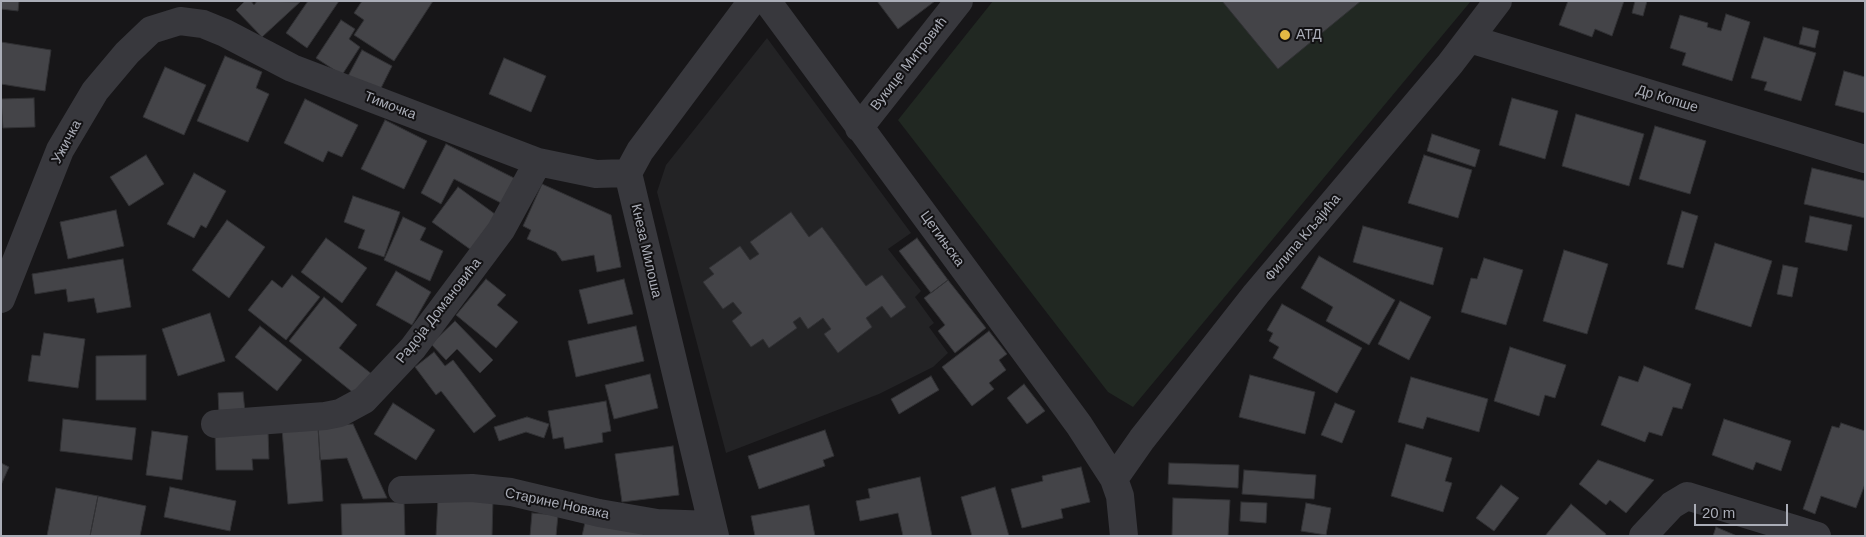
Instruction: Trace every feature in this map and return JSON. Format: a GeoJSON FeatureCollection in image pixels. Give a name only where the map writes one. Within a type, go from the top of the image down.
{"type":"FeatureCollection","features":[{"type":"Feature","properties":{"kind":"street"},"geometry":{"type":"LineString","coordinates":[[628,173],[640,151],[752,1]]}},
{"type":"Feature","properties":{"kind":"street","name":"Цетињска"},"geometry":{"type":"LineString","coordinates":[[767,1],[1079,425],[1114,479],[1120,496],[1124,536]]}},
{"type":"Feature","properties":{"kind":"street","name":"Вукице Митровић"},"geometry":{"type":"LineString","coordinates":[[859,128],[959,1]]}},
{"type":"Feature","properties":{"kind":"street","name":"Филипа Кљајића"},"geometry":{"type":"LineString","coordinates":[[1114,479],[1142,440],[1256,294],[1470,39],[1498,1]]}},
{"type":"Feature","properties":{"kind":"street","name":"Тимочка"},"geometry":{"type":"LineString","coordinates":[[176,11],[225,32],[292,68],[538,162],[596,174],[628,173]]}},
{"type":"Feature","properties":{"kind":"street","name":"Ужичка"},"geometry":{"type":"LineString","coordinates":[[1,299],[60,150],[95,91],[127,53],[151,30],[176,11]]}},
{"type":"Feature","properties":{"kind":"street","name":"Др Копше"},"geometry":{"type":"LineString","coordinates":[[1470,39],[1865,159]]}},
{"type":"Feature","properties":{"kind":"street","name":"Радоја Домановића"},"geometry":{"type":"LineString","coordinates":[[215,424],[325,416],[340,413],[364,400],[413,348],[501,230],[538,162]]}},
{"type":"Feature","properties":{"kind":"street","name":"Кнеза Милоша"},"geometry":{"type":"LineString","coordinates":[[628,173],[713,530]]}},
{"type":"Feature","properties":{"kind":"street","name":"Старине Новака"},"geometry":{"type":"LineString","coordinates":[[402,490],[472,488],[511,492],[598,513],[713,530]]}},
{"type":"Feature","properties":{"kind":"street"},"geometry":{"type":"LineString","coordinates":[[1643,536],[1672,505],[1686,496],[1817,536]]}},
{"type":"Feature","properties":{"kind":"shaded area"},"geometry":{"type":"Polygon","coordinates":[[[993,1],[1471,1],[1133,407],[1108,392],[898,120],[993,1]]]}},
{"type":"Feature","properties":{"kind":"shaded area"},"geometry":{"type":"Polygon","coordinates":[[[767,38],[911,233],[888,249],[921,291],[915,297],[934,323],[929,327],[948,353],[933,367],[879,394],[726,453],[657,192],[666,165],[767,38]]]}},
{"type":"Feature","properties":{"kind":"building"},"geometry":{"type":"Polygon","coordinates":[[[1,1],[19,1],[18,11],[1,9],[1,1]]]}},
{"type":"Feature","properties":{"kind":"building"},"geometry":{"type":"Polygon","coordinates":[[[245,1],[251,1],[254,5],[257,1],[300,2],[262,37],[236,10],[245,1]]]}},
{"type":"Feature","properties":{"kind":"building"},"geometry":{"type":"Polygon","coordinates":[[[308,1],[339,1],[307,48],[286,33],[308,1]]]}},
{"type":"Feature","properties":{"kind":"building"},"geometry":{"type":"Polygon","coordinates":[[[362,1],[433,1],[394,61],[354,35],[364,20],[354,13],[362,1]]]}},
{"type":"Feature","properties":{"kind":"building"},"geometry":{"type":"Polygon","coordinates":[[[877,1],[935,1],[898,29],[877,1]]]}},
{"type":"Feature","properties":{"kind":"building","name":"АТД"},"geometry":{"type":"Polygon","coordinates":[[[1222,1],[1361,1],[1278,69],[1222,1]]]}},
{"type":"Feature","properties":{"kind":"building"},"geometry":{"type":"Polygon","coordinates":[[[1568,1],[1624,1],[1612,36],[1595,29],[1592,37],[1559,25],[1568,1]]]}},
{"type":"Feature","properties":{"kind":"building"},"geometry":{"type":"Polygon","coordinates":[[[1635,1],[1647,1],[1643,16],[1632,13],[1635,1]]]}},
{"type":"Feature","properties":{"kind":"building"},"geometry":{"type":"Polygon","coordinates":[[[1726,14],[1750,22],[1732,81],[1682,65],[1686,53],[1670,48],[1680,15],[1708,23],[1707,27],[1721,31],[1726,14]]]}},
{"type":"Feature","properties":{"kind":"building"},"geometry":{"type":"Polygon","coordinates":[[[341,20],[355,29],[349,39],[360,47],[342,75],[316,58],[341,20]]]}},
{"type":"Feature","properties":{"kind":"building"},"geometry":{"type":"Polygon","coordinates":[[[1803,27],[1819,31],[1815,48],[1799,44],[1803,27]]]}},
{"type":"Feature","properties":{"kind":"building"},"geometry":{"type":"Polygon","coordinates":[[[1764,37],[1816,53],[1801,101],[1764,90],[1767,82],[1751,78],[1764,37]]]}},
{"type":"Feature","properties":{"kind":"building"},"geometry":{"type":"Polygon","coordinates":[[[1,42],[51,50],[45,91],[1,84],[1,42]]]}},
{"type":"Feature","properties":{"kind":"building"},"geometry":{"type":"Polygon","coordinates":[[[362,50],[392,66],[379,92],[348,76],[362,50]]]}},
{"type":"Feature","properties":{"kind":"building"},"geometry":{"type":"Polygon","coordinates":[[[225,56],[262,72],[256,88],[269,94],[248,142],[197,121],[225,56]]]}},
{"type":"Feature","properties":{"kind":"building"},"geometry":{"type":"Polygon","coordinates":[[[504,58],[546,76],[531,112],[489,94],[504,58]]]}},
{"type":"Feature","properties":{"kind":"building"},"geometry":{"type":"Polygon","coordinates":[[[165,67],[206,85],[184,135],[143,117],[165,67]]]}},
{"type":"Feature","properties":{"kind":"building"},"geometry":{"type":"Polygon","coordinates":[[[1844,71],[1865,77],[1865,113],[1835,105],[1844,71]]]}},
{"type":"Feature","properties":{"kind":"building"},"geometry":{"type":"Polygon","coordinates":[[[34,98],[35,127],[3,128],[1,99],[34,98]]]}},
{"type":"Feature","properties":{"kind":"building"},"geometry":{"type":"Polygon","coordinates":[[[1512,98],[1558,111],[1545,159],[1499,145],[1512,98]]]}},
{"type":"Feature","properties":{"kind":"building"},"geometry":{"type":"Polygon","coordinates":[[[305,99],[358,125],[342,157],[328,151],[323,162],[284,143],[305,99]]]}},
{"type":"Feature","properties":{"kind":"building"},"geometry":{"type":"Polygon","coordinates":[[[1576,114],[1644,134],[1629,186],[1562,166],[1576,114]]]}},
{"type":"Feature","properties":{"kind":"building"},"geometry":{"type":"Polygon","coordinates":[[[385,120],[427,141],[404,189],[361,169],[385,120]]]}},
{"type":"Feature","properties":{"kind":"building"},"geometry":{"type":"Polygon","coordinates":[[[1655,126],[1706,141],[1690,194],[1639,179],[1655,126]]]}},
{"type":"Feature","properties":{"kind":"building"},"geometry":{"type":"Polygon","coordinates":[[[1432,134],[1480,150],[1475,167],[1427,151],[1432,134]]]}},
{"type":"Feature","properties":{"kind":"building"},"geometry":{"type":"Polygon","coordinates":[[[446,144],[518,180],[505,205],[454,179],[441,204],[421,193],[446,144]]]}},
{"type":"Feature","properties":{"kind":"building"},"geometry":{"type":"Polygon","coordinates":[[[146,155],[164,184],[129,206],[110,177],[146,155]]]}},
{"type":"Feature","properties":{"kind":"building"},"geometry":{"type":"Polygon","coordinates":[[[1424,155],[1472,170],[1458,218],[1408,203],[1424,155]]]}},
{"type":"Feature","properties":{"kind":"building"},"geometry":{"type":"Polygon","coordinates":[[[1812,168],[1865,181],[1865,218],[1804,204],[1812,168]]]}},
{"type":"Feature","properties":{"kind":"building"},"geometry":{"type":"Polygon","coordinates":[[[194,173],[226,191],[206,228],[201,225],[194,238],[167,224],[194,173]]]}},
{"type":"Feature","properties":{"kind":"building"},"geometry":{"type":"Polygon","coordinates":[[[542,184],[611,215],[621,267],[597,272],[594,255],[562,261],[556,252],[527,239],[531,230],[523,226],[542,184]]]}},
{"type":"Feature","properties":{"kind":"building"},"geometry":{"type":"Polygon","coordinates":[[[458,187],[499,217],[474,252],[432,222],[458,187]]]}},
{"type":"Feature","properties":{"kind":"building"},"geometry":{"type":"Polygon","coordinates":[[[353,196],[400,212],[384,257],[358,248],[365,230],[344,222],[353,196]]]}},
{"type":"Feature","properties":{"kind":"building"},"geometry":{"type":"Polygon","coordinates":[[[116,210],[124,246],[68,259],[60,222],[116,210]]]}},
{"type":"Feature","properties":{"kind":"building"},"geometry":{"type":"Polygon","coordinates":[[[1682,211],[1698,216],[1683,268],[1667,264],[1682,211]]]}},
{"type":"Feature","properties":{"kind":"building"},"geometry":{"type":"Polygon","coordinates":[[[791,212],[809,237],[822,227],[866,286],[882,275],[906,307],[891,318],[882,306],[866,318],[872,327],[838,353],[824,334],[831,329],[823,318],[808,329],[800,317],[793,322],[797,328],[769,348],[763,339],[751,347],[732,321],[742,313],[733,302],[723,309],[703,282],[714,274],[709,268],[740,246],[750,260],[759,254],[750,242],[791,212]]]}},
{"type":"Feature","properties":{"kind":"building"},"geometry":{"type":"Polygon","coordinates":[[[1810,216],[1852,225],[1847,251],[1805,242],[1810,216]]]}},
{"type":"Feature","properties":{"kind":"building"},"geometry":{"type":"Polygon","coordinates":[[[403,217],[426,228],[420,240],[443,251],[430,281],[384,260],[403,217]]]}},
{"type":"Feature","properties":{"kind":"building"},"geometry":{"type":"Polygon","coordinates":[[[227,220],[265,247],[229,298],[192,270],[227,220]]]}},
{"type":"Feature","properties":{"kind":"building"},"geometry":{"type":"Polygon","coordinates":[[[1363,226],[1443,248],[1433,285],[1353,262],[1363,226]]]}},
{"type":"Feature","properties":{"kind":"building"},"geometry":{"type":"Polygon","coordinates":[[[326,238],[367,268],[342,303],[301,272],[326,238]]]}},
{"type":"Feature","properties":{"kind":"building"},"geometry":{"type":"Polygon","coordinates":[[[917,238],[948,280],[931,293],[899,251],[917,238]]]}},
{"type":"Feature","properties":{"kind":"building"},"geometry":{"type":"Polygon","coordinates":[[[1715,243],[1772,261],[1751,327],[1695,309],[1715,243]]]}},
{"type":"Feature","properties":{"kind":"building"},"geometry":{"type":"Polygon","coordinates":[[[1564,250],[1608,264],[1587,334],[1543,321],[1564,250]]]}},
{"type":"Feature","properties":{"kind":"building"},"geometry":{"type":"Polygon","coordinates":[[[1319,256],[1395,300],[1369,345],[1326,321],[1333,307],[1301,288],[1319,256]]]}},
{"type":"Feature","properties":{"kind":"building"},"geometry":{"type":"Polygon","coordinates":[[[1484,258],[1523,270],[1506,325],[1461,312],[1471,278],[1477,279],[1484,258]]]}},
{"type":"Feature","properties":{"kind":"building"},"geometry":{"type":"Polygon","coordinates":[[[123,259],[131,307],[97,313],[94,298],[68,302],[66,289],[35,294],[32,274],[123,259]]]}},
{"type":"Feature","properties":{"kind":"building"},"geometry":{"type":"Polygon","coordinates":[[[1783,265],[1798,268],[1792,297],[1777,294],[1783,265]]]}},
{"type":"Feature","properties":{"kind":"building"},"geometry":{"type":"Polygon","coordinates":[[[396,271],[431,292],[412,325],[376,305],[396,271]]]}},
{"type":"Feature","properties":{"kind":"building"},"geometry":{"type":"Polygon","coordinates":[[[292,275],[320,297],[286,340],[248,310],[272,280],[282,288],[292,275]]]}},
{"type":"Feature","properties":{"kind":"building"},"geometry":{"type":"Polygon","coordinates":[[[486,279],[506,295],[497,305],[518,322],[496,348],[456,315],[486,279]]]}},
{"type":"Feature","properties":{"kind":"building"},"geometry":{"type":"Polygon","coordinates":[[[624,279],[633,314],[588,324],[579,290],[624,279]]]}},
{"type":"Feature","properties":{"kind":"building"},"geometry":{"type":"Polygon","coordinates":[[[948,280],[986,328],[955,353],[938,331],[945,325],[924,298],[948,280]]]}},
{"type":"Feature","properties":{"kind":"building"},"geometry":{"type":"Polygon","coordinates":[[[324,297],[357,325],[339,348],[373,375],[356,395],[289,341],[324,297]]]}},
{"type":"Feature","properties":{"kind":"building"},"geometry":{"type":"Polygon","coordinates":[[[1400,301],[1431,317],[1409,360],[1378,344],[1400,301]]]}},
{"type":"Feature","properties":{"kind":"building"},"geometry":{"type":"Polygon","coordinates":[[[1282,304],[1362,348],[1337,393],[1273,358],[1279,347],[1269,341],[1273,333],[1267,330],[1282,304]]]}},
{"type":"Feature","properties":{"kind":"building"},"geometry":{"type":"Polygon","coordinates":[[[210,313],[225,361],[178,376],[162,329],[210,313]]]}},
{"type":"Feature","properties":{"kind":"building"},"geometry":{"type":"Polygon","coordinates":[[[455,321],[493,360],[480,373],[457,349],[446,360],[431,344],[455,321]]]}},
{"type":"Feature","properties":{"kind":"building"},"geometry":{"type":"Polygon","coordinates":[[[260,326],[302,360],[277,391],[235,357],[260,326]]]}},
{"type":"Feature","properties":{"kind":"building"},"geometry":{"type":"Polygon","coordinates":[[[636,326],[644,361],[576,377],[568,341],[636,326]]]}},
{"type":"Feature","properties":{"kind":"building"},"geometry":{"type":"Polygon","coordinates":[[[989,331],[1007,354],[999,360],[1006,370],[989,383],[994,389],[972,406],[942,367],[989,331]]]}},
{"type":"Feature","properties":{"kind":"building"},"geometry":{"type":"Polygon","coordinates":[[[44,333],[85,339],[78,388],[28,381],[32,355],[40,356],[44,333]]]}},
{"type":"Feature","properties":{"kind":"building"},"geometry":{"type":"Polygon","coordinates":[[[1510,347],[1566,365],[1555,398],[1545,395],[1539,416],[1494,401],[1510,347]]]}},
{"type":"Feature","properties":{"kind":"building"},"geometry":{"type":"Polygon","coordinates":[[[434,352],[445,366],[453,360],[496,416],[474,433],[441,391],[436,395],[415,367],[434,352]]]}},
{"type":"Feature","properties":{"kind":"building"},"geometry":{"type":"Polygon","coordinates":[[[146,355],[146,400],[96,400],[96,356],[146,355]]]}},
{"type":"Feature","properties":{"kind":"building"},"geometry":{"type":"Polygon","coordinates":[[[1644,366],[1691,384],[1682,409],[1673,407],[1662,436],[1649,432],[1645,442],[1601,425],[1619,376],[1638,382],[1644,366]]]}},
{"type":"Feature","properties":{"kind":"building"},"geometry":{"type":"Polygon","coordinates":[[[650,374],[658,408],[614,419],[605,385],[650,374]]]}},
{"type":"Feature","properties":{"kind":"building"},"geometry":{"type":"Polygon","coordinates":[[[1250,375],[1315,392],[1305,434],[1239,417],[1250,375]]]}},
{"type":"Feature","properties":{"kind":"building"},"geometry":{"type":"Polygon","coordinates":[[[931,376],[939,390],[899,414],[891,399],[931,376]]]}},
{"type":"Feature","properties":{"kind":"building"},"geometry":{"type":"Polygon","coordinates":[[[1411,377],[1488,399],[1479,432],[1427,417],[1423,429],[1398,422],[1411,377]]]}},
{"type":"Feature","properties":{"kind":"building"},"geometry":{"type":"Polygon","coordinates":[[[1024,384],[1045,411],[1027,424],[1007,398],[1024,384]]]}},
{"type":"Feature","properties":{"kind":"building"},"geometry":{"type":"Polygon","coordinates":[[[243,392],[245,412],[219,414],[218,393],[243,392]]]}},
{"type":"Feature","properties":{"kind":"building"},"geometry":{"type":"Polygon","coordinates":[[[606,401],[611,431],[602,433],[603,442],[565,449],[563,437],[553,439],[548,411],[606,401]]]}},
{"type":"Feature","properties":{"kind":"building"},"geometry":{"type":"Polygon","coordinates":[[[393,403],[435,430],[416,460],[374,434],[393,403]]]}},
{"type":"Feature","properties":{"kind":"building"},"geometry":{"type":"Polygon","coordinates":[[[1335,403],[1355,411],[1342,443],[1321,435],[1335,403]]]}},
{"type":"Feature","properties":{"kind":"building"},"geometry":{"type":"Polygon","coordinates":[[[527,417],[549,424],[544,438],[526,432],[499,441],[494,427],[527,417]]]}},
{"type":"Feature","properties":{"kind":"building"},"geometry":{"type":"Polygon","coordinates":[[[63,419],[136,428],[132,460],[60,451],[63,419]]]}},
{"type":"Feature","properties":{"kind":"building"},"geometry":{"type":"Polygon","coordinates":[[[1724,419],[1791,441],[1781,471],[1756,462],[1753,470],[1712,455],[1724,419]]]}},
{"type":"Feature","properties":{"kind":"building"},"geometry":{"type":"Polygon","coordinates":[[[1841,423],[1865,431],[1865,484],[1856,508],[1821,496],[1815,514],[1803,509],[1832,426],[1839,428],[1841,423]]]}},
{"type":"Feature","properties":{"kind":"building"},"geometry":{"type":"Polygon","coordinates":[[[353,424],[387,498],[363,499],[347,458],[320,460],[318,426],[353,424]]]}},
{"type":"Feature","properties":{"kind":"building"},"geometry":{"type":"Polygon","coordinates":[[[318,426],[323,501],[288,504],[282,429],[318,426]]]}},
{"type":"Feature","properties":{"kind":"building"},"geometry":{"type":"Polygon","coordinates":[[[825,430],[834,456],[823,460],[825,466],[759,489],[748,456],[825,430]]]}},
{"type":"Feature","properties":{"kind":"building"},"geometry":{"type":"Polygon","coordinates":[[[152,431],[188,436],[182,480],[146,475],[152,431]]]}},
{"type":"Feature","properties":{"kind":"building"},"geometry":{"type":"Polygon","coordinates":[[[268,431],[269,459],[252,459],[253,470],[216,470],[215,432],[268,431]]]}},
{"type":"Feature","properties":{"kind":"building"},"geometry":{"type":"Polygon","coordinates":[[[1406,444],[1452,458],[1445,481],[1452,483],[1443,512],[1391,496],[1406,444]]]}},
{"type":"Feature","properties":{"kind":"building"},"geometry":{"type":"Polygon","coordinates":[[[673,446],[679,495],[622,502],[615,454],[673,446]]]}},
{"type":"Feature","properties":{"kind":"building"},"geometry":{"type":"Polygon","coordinates":[[[1598,460],[1654,480],[1626,513],[1610,500],[1606,505],[1579,484],[1598,460]]]}},
{"type":"Feature","properties":{"kind":"building"},"geometry":{"type":"Polygon","coordinates":[[[1,463],[9,467],[1,485],[1,463]]]}},
{"type":"Feature","properties":{"kind":"building"},"geometry":{"type":"Polygon","coordinates":[[[1169,463],[1239,465],[1238,488],[1168,484],[1169,463]]]}},
{"type":"Feature","properties":{"kind":"building"},"geometry":{"type":"Polygon","coordinates":[[[1081,467],[1090,502],[1061,509],[1063,518],[1022,528],[1011,489],[1043,481],[1042,476],[1081,467]]]}},
{"type":"Feature","properties":{"kind":"building"},"geometry":{"type":"Polygon","coordinates":[[[1244,470],[1316,475],[1314,499],[1242,494],[1244,470]]]}},
{"type":"Feature","properties":{"kind":"building"},"geometry":{"type":"Polygon","coordinates":[[[920,477],[932,536],[903,536],[898,513],[860,521],[856,501],[870,498],[868,489],[920,477]]]}},
{"type":"Feature","properties":{"kind":"building"},"geometry":{"type":"Polygon","coordinates":[[[1501,485],[1519,498],[1494,531],[1476,518],[1501,485]]]}},
{"type":"Feature","properties":{"kind":"building"},"geometry":{"type":"Polygon","coordinates":[[[170,487],[236,501],[230,531],[164,517],[170,487]]]}},
{"type":"Feature","properties":{"kind":"building"},"geometry":{"type":"Polygon","coordinates":[[[995,487],[1009,536],[972,536],[961,497],[995,487]]]}},
{"type":"Feature","properties":{"kind":"building"},"geometry":{"type":"Polygon","coordinates":[[[56,488],[98,496],[90,536],[47,536],[56,488]]]}},
{"type":"Feature","properties":{"kind":"building"},"geometry":{"type":"Polygon","coordinates":[[[98,496],[146,506],[140,536],[90,536],[98,496]]]}},
{"type":"Feature","properties":{"kind":"building"},"geometry":{"type":"Polygon","coordinates":[[[438,498],[493,500],[492,536],[436,536],[438,498]]]}},
{"type":"Feature","properties":{"kind":"building"},"geometry":{"type":"Polygon","coordinates":[[[1173,498],[1230,500],[1228,536],[1172,536],[1173,498]]]}},
{"type":"Feature","properties":{"kind":"building"},"geometry":{"type":"Polygon","coordinates":[[[404,502],[405,536],[342,536],[341,504],[404,502]]]}},
{"type":"Feature","properties":{"kind":"building"},"geometry":{"type":"Polygon","coordinates":[[[1241,502],[1267,503],[1266,523],[1240,521],[1241,502]]]}},
{"type":"Feature","properties":{"kind":"building"},"geometry":{"type":"Polygon","coordinates":[[[1306,503],[1331,508],[1326,535],[1301,531],[1306,503]]]}},
{"type":"Feature","properties":{"kind":"building"},"geometry":{"type":"Polygon","coordinates":[[[1571,504],[1606,534],[1605,536],[1545,536],[1571,504]]]}},
{"type":"Feature","properties":{"kind":"building"},"geometry":{"type":"Polygon","coordinates":[[[809,505],[815,536],[755,536],[751,516],[809,505]]]}},
{"type":"Feature","properties":{"kind":"building"},"geometry":{"type":"Polygon","coordinates":[[[532,513],[558,515],[556,536],[530,536],[532,513]]]}},
{"type":"Feature","properties":{"kind":"building"},"geometry":{"type":"Polygon","coordinates":[[[586,518],[644,531],[643,536],[582,536],[586,518]]]}},
{"type":"Feature","properties":{"kind":"building"},"geometry":{"type":"Polygon","coordinates":[[[1716,527],[1737,536],[1713,536],[1716,527]]]}},
{"type":"Feature","properties":{"kind":"place","name":"АТД"},"geometry":{"type":"Point","coordinates":[1285,35]}}]}
